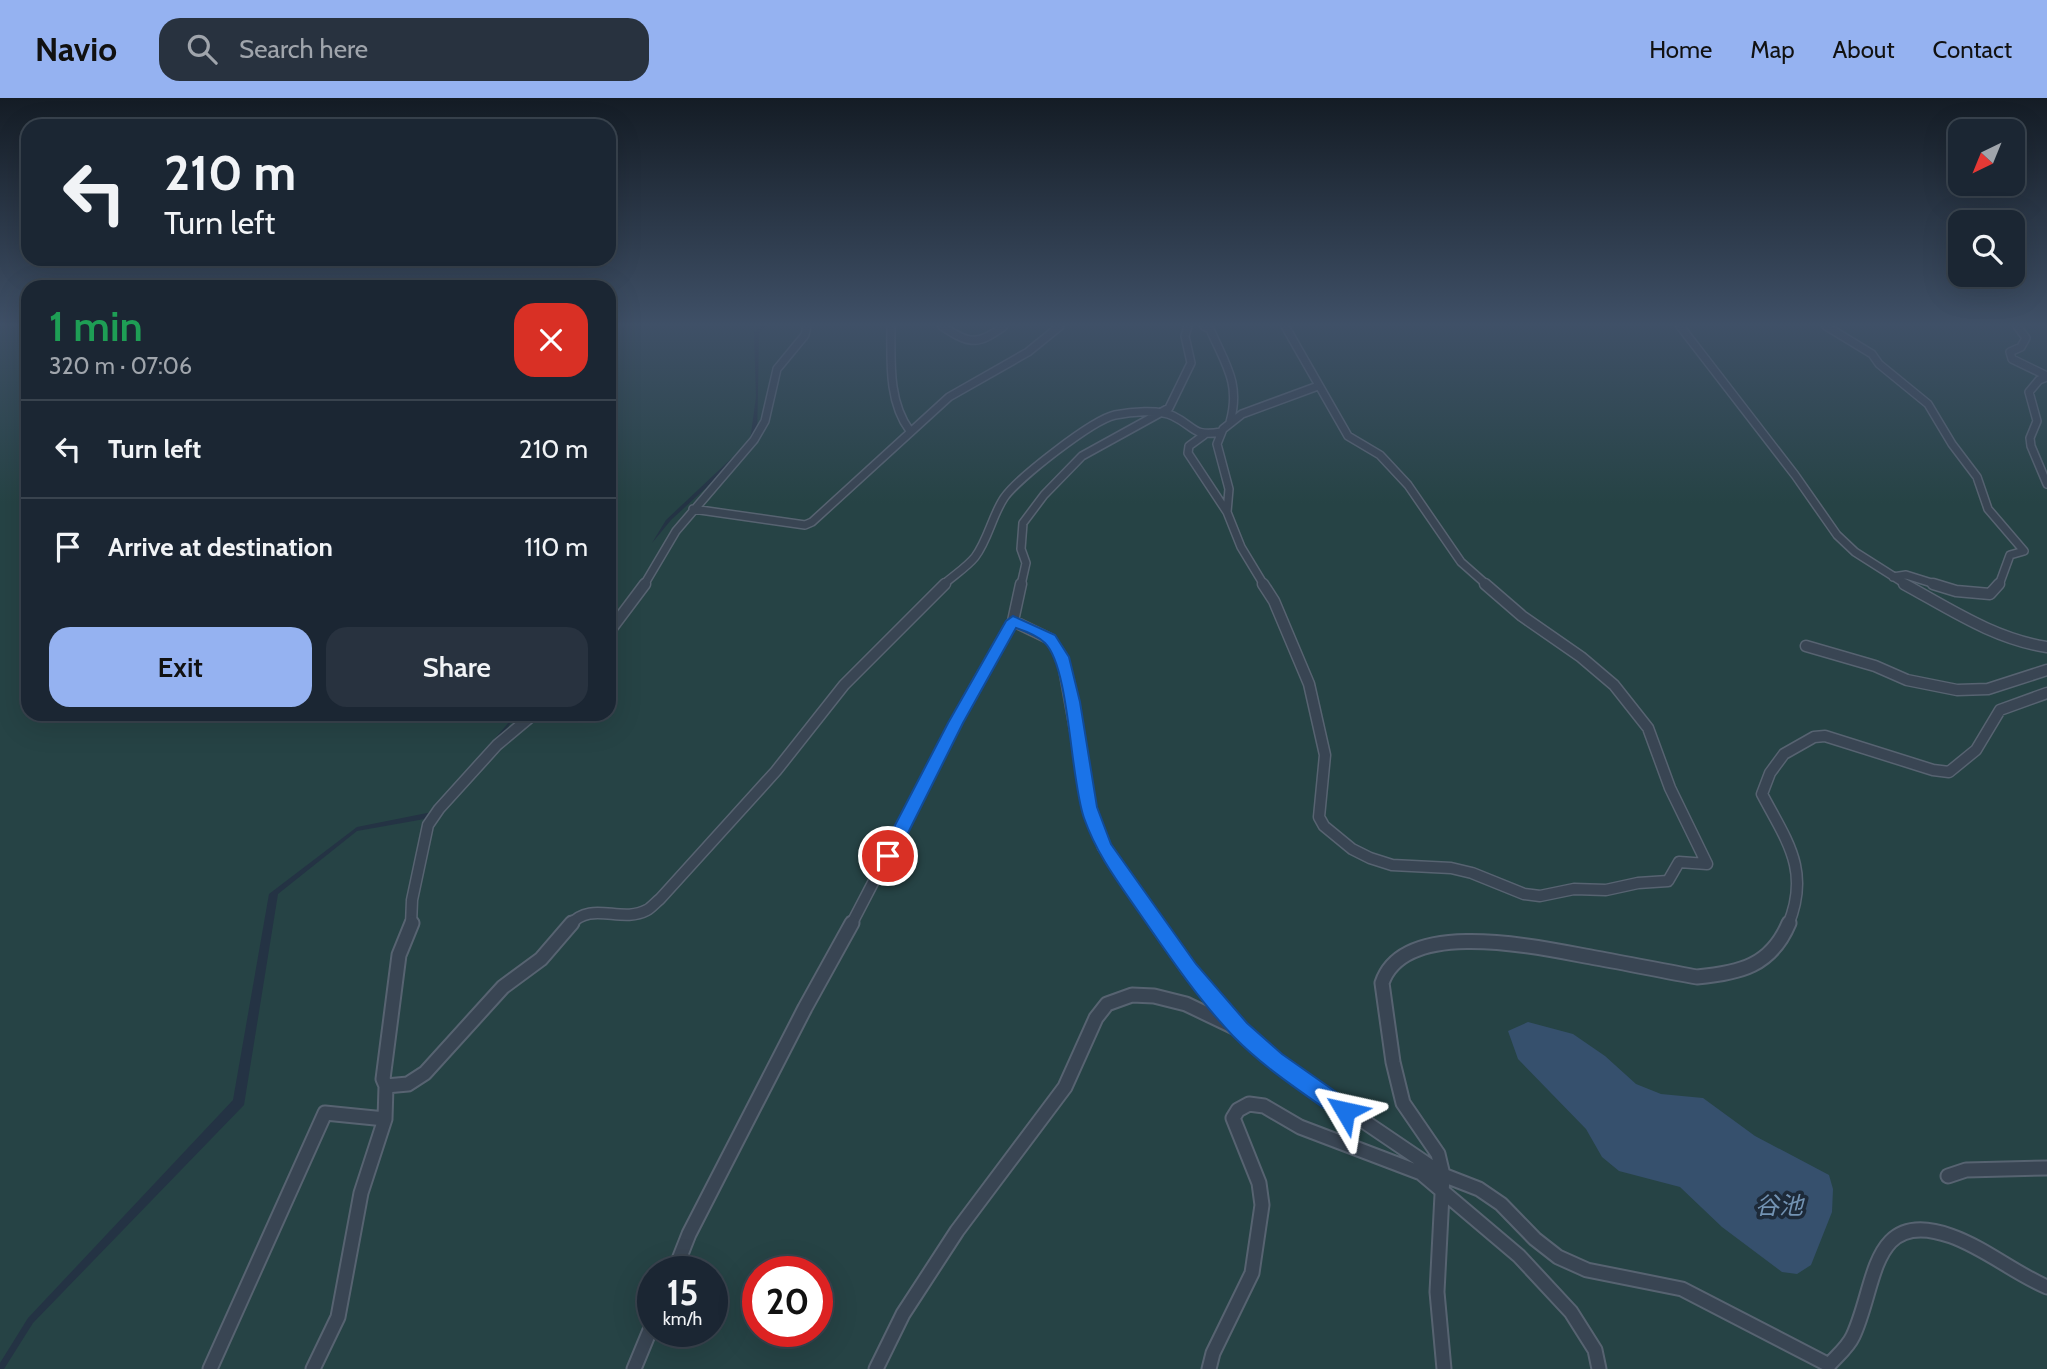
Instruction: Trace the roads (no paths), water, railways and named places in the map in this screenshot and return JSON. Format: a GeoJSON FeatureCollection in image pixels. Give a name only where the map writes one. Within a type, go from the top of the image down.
{"type":"FeatureCollection","features":[{"type":"Feature","properties":{"kind":"lane"},"geometry":{"type":"LineString","coordinates":[[616,624],[629,610],[676,531],[754,440],[765,421],[773,385]]}},
{"type":"Feature","properties":{"kind":"lane"},"geometry":{"type":"LineString","coordinates":[[894,385],[895,401],[901,420],[910,431]]}},
{"type":"Feature","properties":{"kind":"lane"},"geometry":{"type":"LineString","coordinates":[[693,509],[804,524],[812,522],[949,397],[970,385]]}},
{"type":"Feature","properties":{"kind":"lane"},"geometry":{"type":"LineString","coordinates":[[680,1256],[805,1007],[877,878],[968,700],[1013,621],[1026,563],[1021,549],[1023,523],[1044,495],[1082,456],[1169,408],[1180,385]]}},
{"type":"Feature","properties":{"kind":"lane"},"geometry":{"type":"LineString","coordinates":[[1230,422],[1235,404],[1235,385]]}},
{"type":"Feature","properties":{"kind":"lane"},"geometry":{"type":"LineString","coordinates":[[1726,385],[1837,535],[1856,552],[1894,577],[2003,638],[2047,647]]}},
{"type":"Feature","properties":{"kind":"lane"},"geometry":{"type":"LineString","coordinates":[[1894,577],[1906,575],[1956,591],[1990,594],[1997,589],[2004,577],[2010,555],[2024,551],[1988,509],[1977,477],[1952,444],[1928,404],[1905,385]]}},
{"type":"Feature","properties":{"kind":"lane"},"geometry":{"type":"LineString","coordinates":[[2035,385],[2029,392],[2037,421],[2030,438],[2031,446],[2047,484]]}},
{"type":"Feature","properties":{"kind":"lane"},"geometry":{"type":"LineString","coordinates":[[1221,432],[1204,435],[1189,446],[1188,453],[1227,512],[1241,547],[1274,601],[1309,684],[1325,755],[1319,817],[1324,826],[1352,849],[1392,865],[1472,873],[1524,894],[1540,896],[1574,889],[1606,890],[1638,883],[1655,884],[1668,881],[1679,862],[1707,864],[1670,788],[1648,728],[1614,685],[1581,657],[1522,617],[1461,562],[1408,485],[1380,455],[1348,436],[1318,386],[1242,414],[1221,432],[1217,444],[1229,489],[1227,512]]}},
{"type":"Feature","properties":{"kind":"lane"},"geometry":{"type":"LineString","coordinates":[[386,1086],[408,1084],[425,1073],[503,987],[541,958],[576,918],[587,912],[634,914],[647,910],[660,899],[776,771],[844,685],[928,599],[976,556],[1003,499],[1016,484],[1105,418],[1162,412],[1204,435]]}},
{"type":"Feature","properties":{"kind":"lane"},"geometry":{"type":"LineString","coordinates":[[1013,621],[1050,639],[1062,657],[1089,807],[1103,847],[1189,970],[1240,1030],[1315,1090],[1443,1175],[1479,1189],[1501,1204],[1535,1239],[1558,1257],[1587,1270],[1682,1289],[1830,1367],[1853,1338],[1883,1246],[1909,1228],[1932,1230],[1951,1236],[2011,1271],[2047,1287]]}},
{"type":"Feature","properties":{"kind":"lane"},"geometry":{"type":"LineString","coordinates":[[1806,646],[1875,666],[1908,680],[1957,690],[1988,689],[2047,670]]}},
{"type":"Feature","properties":{"kind":"lane"},"geometry":{"type":"LineString","coordinates":[[1444,1369],[1437,1292],[1443,1175],[1438,1154],[1403,1103],[1393,1062],[1382,983],[1392,964],[1409,953],[1433,946],[1477,941],[1515,943],[1697,977],[1726,975],[1744,968],[1771,953],[1795,908],[1795,858],[1784,831],[1762,794],[1769,771],[1776,764],[1810,736],[1825,736],[1949,772],[1976,750],[2000,710],[2047,693]]}},
{"type":"Feature","properties":{"kind":"lane"},"geometry":{"type":"LineString","coordinates":[[313,1369],[338,1317],[361,1193],[386,1119],[386,1086],[383,1079],[399,955],[412,923],[412,900],[428,825],[439,809],[497,745],[526,721]]}},
{"type":"Feature","properties":{"kind":"lane"},"geometry":{"type":"LineString","coordinates":[[876,1369],[903,1314],[957,1231],[1065,1087],[1096,1018],[1107,1004],[1132,995],[1154,996],[1186,1004],[1240,1030]]}},
{"type":"Feature","properties":{"kind":"lane"},"geometry":{"type":"LineString","coordinates":[[1209,1369],[1213,1353],[1252,1273],[1262,1205],[1259,1183],[1235,1130],[1233,1118],[1238,1110],[1249,1104],[1264,1106],[1300,1127],[1421,1173],[1519,1256],[1571,1312],[1595,1350],[1600,1369]]}},
{"type":"Feature","properties":{"kind":"lane"},"geometry":{"type":"LineString","coordinates":[[210,1369],[325,1113],[386,1119]]}},
{"type":"Feature","properties":{"kind":"lane"},"geometry":{"type":"LineString","coordinates":[[1948,1176],[1966,1170],[2047,1168]]}},
{"type":"Feature","properties":{"kind":"lane"},"geometry":{"type":"LineString","coordinates":[[634,1369],[643,1347]]}},
{"type":"Feature","properties":{"kind":"water","name":"谷池"},"geometry":{"type":"Polygon","coordinates":[[[1528,1022],[1573,1034],[1605,1056],[1636,1084],[1661,1094],[1703,1098],[1755,1136],[1829,1175],[1833,1189],[1832,1212],[1811,1265],[1797,1274],[1782,1272],[1722,1227],[1680,1187],[1619,1171],[1602,1157],[1586,1129],[1518,1059],[1508,1031],[1528,1022]]]}}]}
